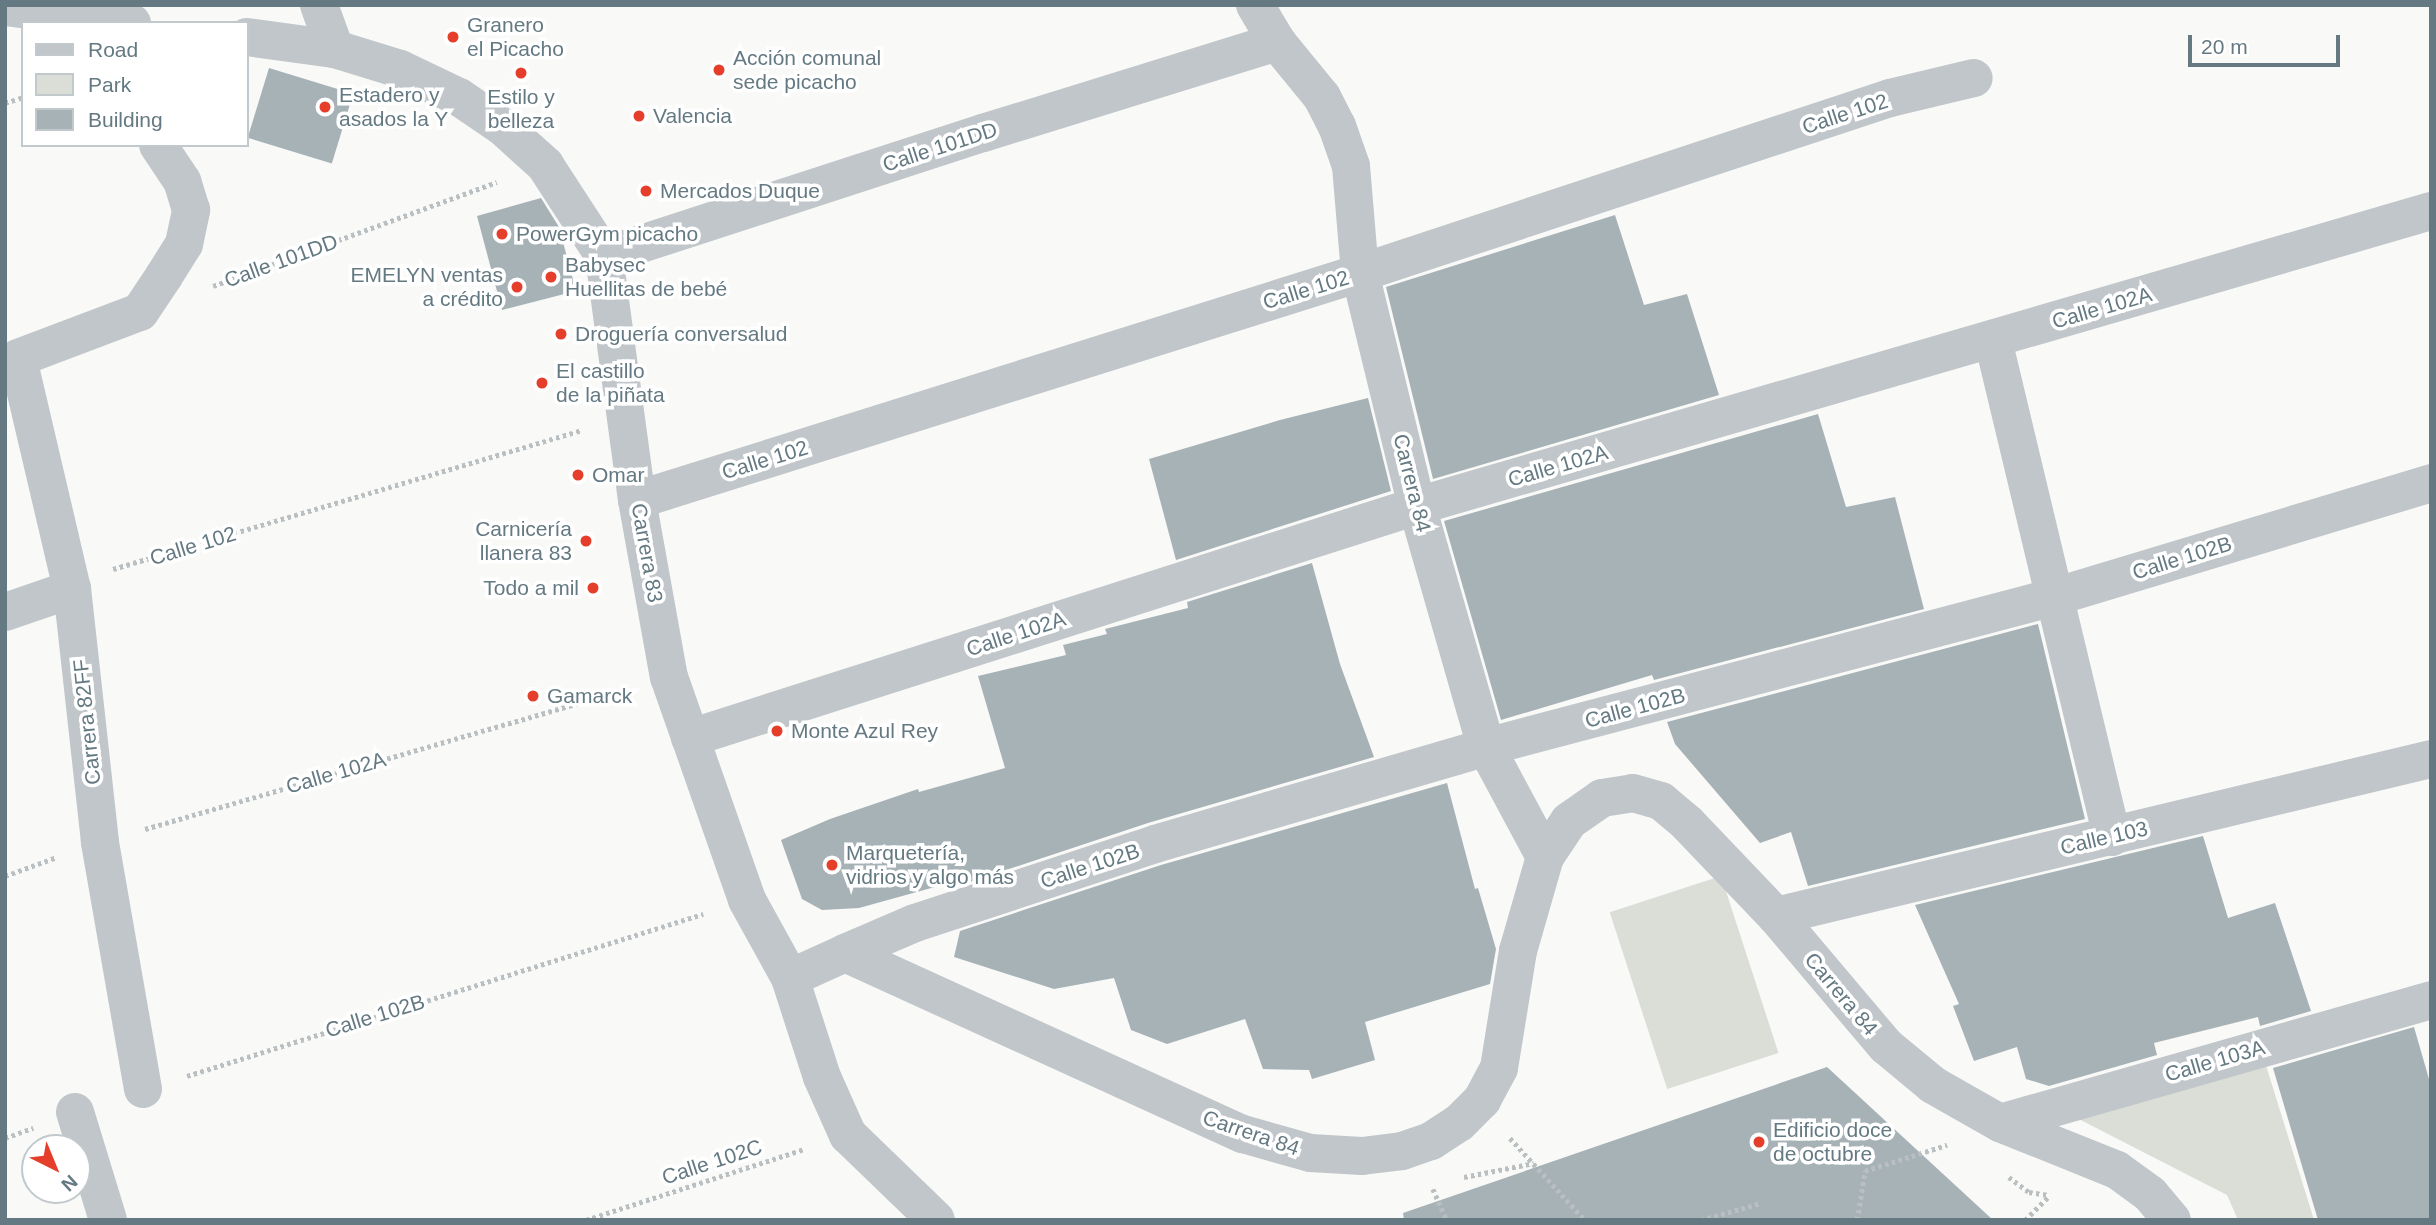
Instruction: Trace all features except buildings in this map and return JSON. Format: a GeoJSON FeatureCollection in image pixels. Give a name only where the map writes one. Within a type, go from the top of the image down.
{"type":"FeatureCollection","features":[{"type":"Feature","properties":{"kind":"street"},"geometry":{"type":"LineString","coordinates":[[319,5],[335,49]]}},
{"type":"Feature","properties":{"kind":"street","name":"Carrera 84"},"geometry":{"type":"LineString","coordinates":[[1255,5],[1277,42],[1322,97],[1338,126],[1352,166],[1360,273],[1417,506],[1486,747],[1545,857]]}},
{"type":"Feature","properties":{"kind":"street"},"geometry":{"type":"LineString","coordinates":[[5,7],[116,21]]}},
{"type":"Feature","properties":{"kind":"street"},"geometry":{"type":"LineString","coordinates":[[5,7],[21,26]]}},
{"type":"Feature","properties":{"kind":"street","name":"Carrera 83"},"geometry":{"type":"LineString","coordinates":[[248,37],[335,49],[400,69],[459,97],[503,127],[545,165],[604,256],[637,500],[669,677],[690,738],[747,900],[790,978],[822,1077],[848,1135],[936,1220]]}},
{"type":"Feature","properties":{"kind":"street","name":"Calle 101DD"},"geometry":{"type":"LineString","coordinates":[[604,256],[983,133],[1277,42]]}},
{"type":"Feature","properties":{"kind":"street","name":"Calle 102"},"geometry":{"type":"LineString","coordinates":[[637,500],[1360,273],[1890,99],[1974,78]]}},
{"type":"Feature","properties":{"kind":"street","name":"Carrera 82FF"},"geometry":{"type":"LineString","coordinates":[[143,1089],[100,842],[72,589],[18,358],[140,312],[184,244],[191,210],[182,181],[159,147]]}},
{"type":"Feature","properties":{"kind":"street","name":"Calle 102A"},"geometry":{"type":"LineString","coordinates":[[690,738],[1417,506],[2431,211]]}},
{"type":"Feature","properties":{"kind":"street"},"geometry":{"type":"LineString","coordinates":[[1993,340],[2112,837]]}},
{"type":"Feature","properties":{"kind":"street","name":"Calle 102B"},"geometry":{"type":"LineString","coordinates":[[845,953],[915,923],[1155,844],[1486,747],[2054,597],[2431,483]]}},
{"type":"Feature","properties":{"kind":"street"},"geometry":{"type":"LineString","coordinates":[[5,612],[72,589]]}},
{"type":"Feature","properties":{"kind":"street","name":"Calle 103"},"geometry":{"type":"LineString","coordinates":[[1776,916],[2431,759]]}},
{"type":"Feature","properties":{"kind":"street","name":"Carrera 84"},"geometry":{"type":"LineString","coordinates":[[845,953],[1243,1134],[1310,1153],[1362,1156],[1402,1151],[1431,1142],[1459,1124],[1479,1103],[1499,1068],[1518,951],[1545,857],[1569,821],[1602,798],[1633,793],[1661,801],[1688,824],[1776,916],[1885,1046],[1933,1085],[2000,1123],[2117,1170],[2150,1194],[2172,1220]]}},
{"type":"Feature","properties":{"kind":"street"},"geometry":{"type":"LineString","coordinates":[[790,978],[845,953]]}},
{"type":"Feature","properties":{"kind":"street","name":"Calle 103A"},"geometry":{"type":"LineString","coordinates":[[2000,1123],[2431,1000]]}},
{"type":"Feature","properties":{"kind":"street"},"geometry":{"type":"LineString","coordinates":[[75,1112],[108,1220]]}},
{"type":"Feature","properties":{"kind":"path","name":"Calle 101DD"},"geometry":{"type":"LineString","coordinates":[[205,289],[545,165]]}},
{"type":"Feature","properties":{"kind":"path","name":"Calle 102"},"geometry":{"type":"LineString","coordinates":[[72,589],[101,573],[626,417]]}},
{"type":"Feature","properties":{"kind":"path","name":"Calle 102A"},"geometry":{"type":"LineString","coordinates":[[5,876],[100,842],[669,677]]}},
{"type":"Feature","properties":{"kind":"path","name":"Calle 102B"},"geometry":{"type":"LineString","coordinates":[[143,1089],[747,900]]}},
{"type":"Feature","properties":{"kind":"path"},"geometry":{"type":"LineString","coordinates":[[1479,1103],[1585,1220]]}},
{"type":"Feature","properties":{"kind":"path"},"geometry":{"type":"LineString","coordinates":[[5,1138],[75,1112]]}},
{"type":"Feature","properties":{"kind":"path","name":"Calle 102C"},"geometry":{"type":"LineString","coordinates":[[586,1220],[848,1135]]}},
{"type":"Feature","properties":{"kind":"path"},"geometry":{"type":"LineString","coordinates":[[1857,1220],[1865,1171],[1956,1142]]}},
{"type":"Feature","properties":{"kind":"path"},"geometry":{"type":"LineString","coordinates":[[1457,1178],[1534,1163]]}},
{"type":"Feature","properties":{"kind":"path"},"geometry":{"type":"LineString","coordinates":[[1431,1183],[1447,1220]]}},
{"type":"Feature","properties":{"kind":"path"},"geometry":{"type":"LineString","coordinates":[[2025,1220],[2050,1195]]}},
{"type":"Feature","properties":{"kind":"path"},"geometry":{"type":"LineString","coordinates":[[1701,1220],[1761,1203]]}},
{"type":"Feature","properties":{"kind":"green space"},"geometry":{"type":"Polygon","coordinates":[[[1721,876],[1778,1053],[1667,1089],[1610,912],[1721,876]]]}},
{"type":"Feature","properties":{"kind":"green space"},"geometry":{"type":"Polygon","coordinates":[[[2264,1059],[2314,1220],[2238,1220],[2227,1195],[2069,1114],[2264,1059]]]}},
{"type":"Feature","properties":{"kind":"place","name":"Granero el Picacho"},"geometry":{"type":"Point","coordinates":[453,37]}},
{"type":"Feature","properties":{"kind":"place","name":"Acción comunal sede picacho"},"geometry":{"type":"Point","coordinates":[719,70]}},
{"type":"Feature","properties":{"kind":"place","name":"Estilo y belleza"},"geometry":{"type":"Point","coordinates":[521,73]}},
{"type":"Feature","properties":{"kind":"place","name":"Estadero y asados la Y"},"geometry":{"type":"Point","coordinates":[325,107]}},
{"type":"Feature","properties":{"kind":"place","name":"Valencia"},"geometry":{"type":"Point","coordinates":[639,116]}},
{"type":"Feature","properties":{"kind":"place","name":"Mercados Duque"},"geometry":{"type":"Point","coordinates":[646,191]}},
{"type":"Feature","properties":{"kind":"place","name":"PowerGym picacho"},"geometry":{"type":"Point","coordinates":[502,234]}},
{"type":"Feature","properties":{"kind":"place","name":"Babysec Huellitas de bebé"},"geometry":{"type":"Point","coordinates":[551,277]}},
{"type":"Feature","properties":{"kind":"place","name":"EMELYN ventas a crédito"},"geometry":{"type":"Point","coordinates":[517,287]}},
{"type":"Feature","properties":{"kind":"place","name":"Droguería conversalud"},"geometry":{"type":"Point","coordinates":[561,334]}},
{"type":"Feature","properties":{"kind":"place","name":"El castillo de la piñata"},"geometry":{"type":"Point","coordinates":[542,383]}},
{"type":"Feature","properties":{"kind":"place","name":"Omar"},"geometry":{"type":"Point","coordinates":[578,475]}},
{"type":"Feature","properties":{"kind":"place","name":"Carnicería llanera 83"},"geometry":{"type":"Point","coordinates":[586,541]}},
{"type":"Feature","properties":{"kind":"place","name":"Todo a mil"},"geometry":{"type":"Point","coordinates":[593,588]}},
{"type":"Feature","properties":{"kind":"place","name":"Gamarck"},"geometry":{"type":"Point","coordinates":[533,696]}},
{"type":"Feature","properties":{"kind":"place","name":"Monte Azul Rey"},"geometry":{"type":"Point","coordinates":[777,731]}},
{"type":"Feature","properties":{"kind":"place","name":"Marquetería, vidrios y algo más"},"geometry":{"type":"Point","coordinates":[832,865]}},
{"type":"Feature","properties":{"kind":"place","name":"Edificio doce de octubre"},"geometry":{"type":"Point","coordinates":[1759,1142]}}]}
